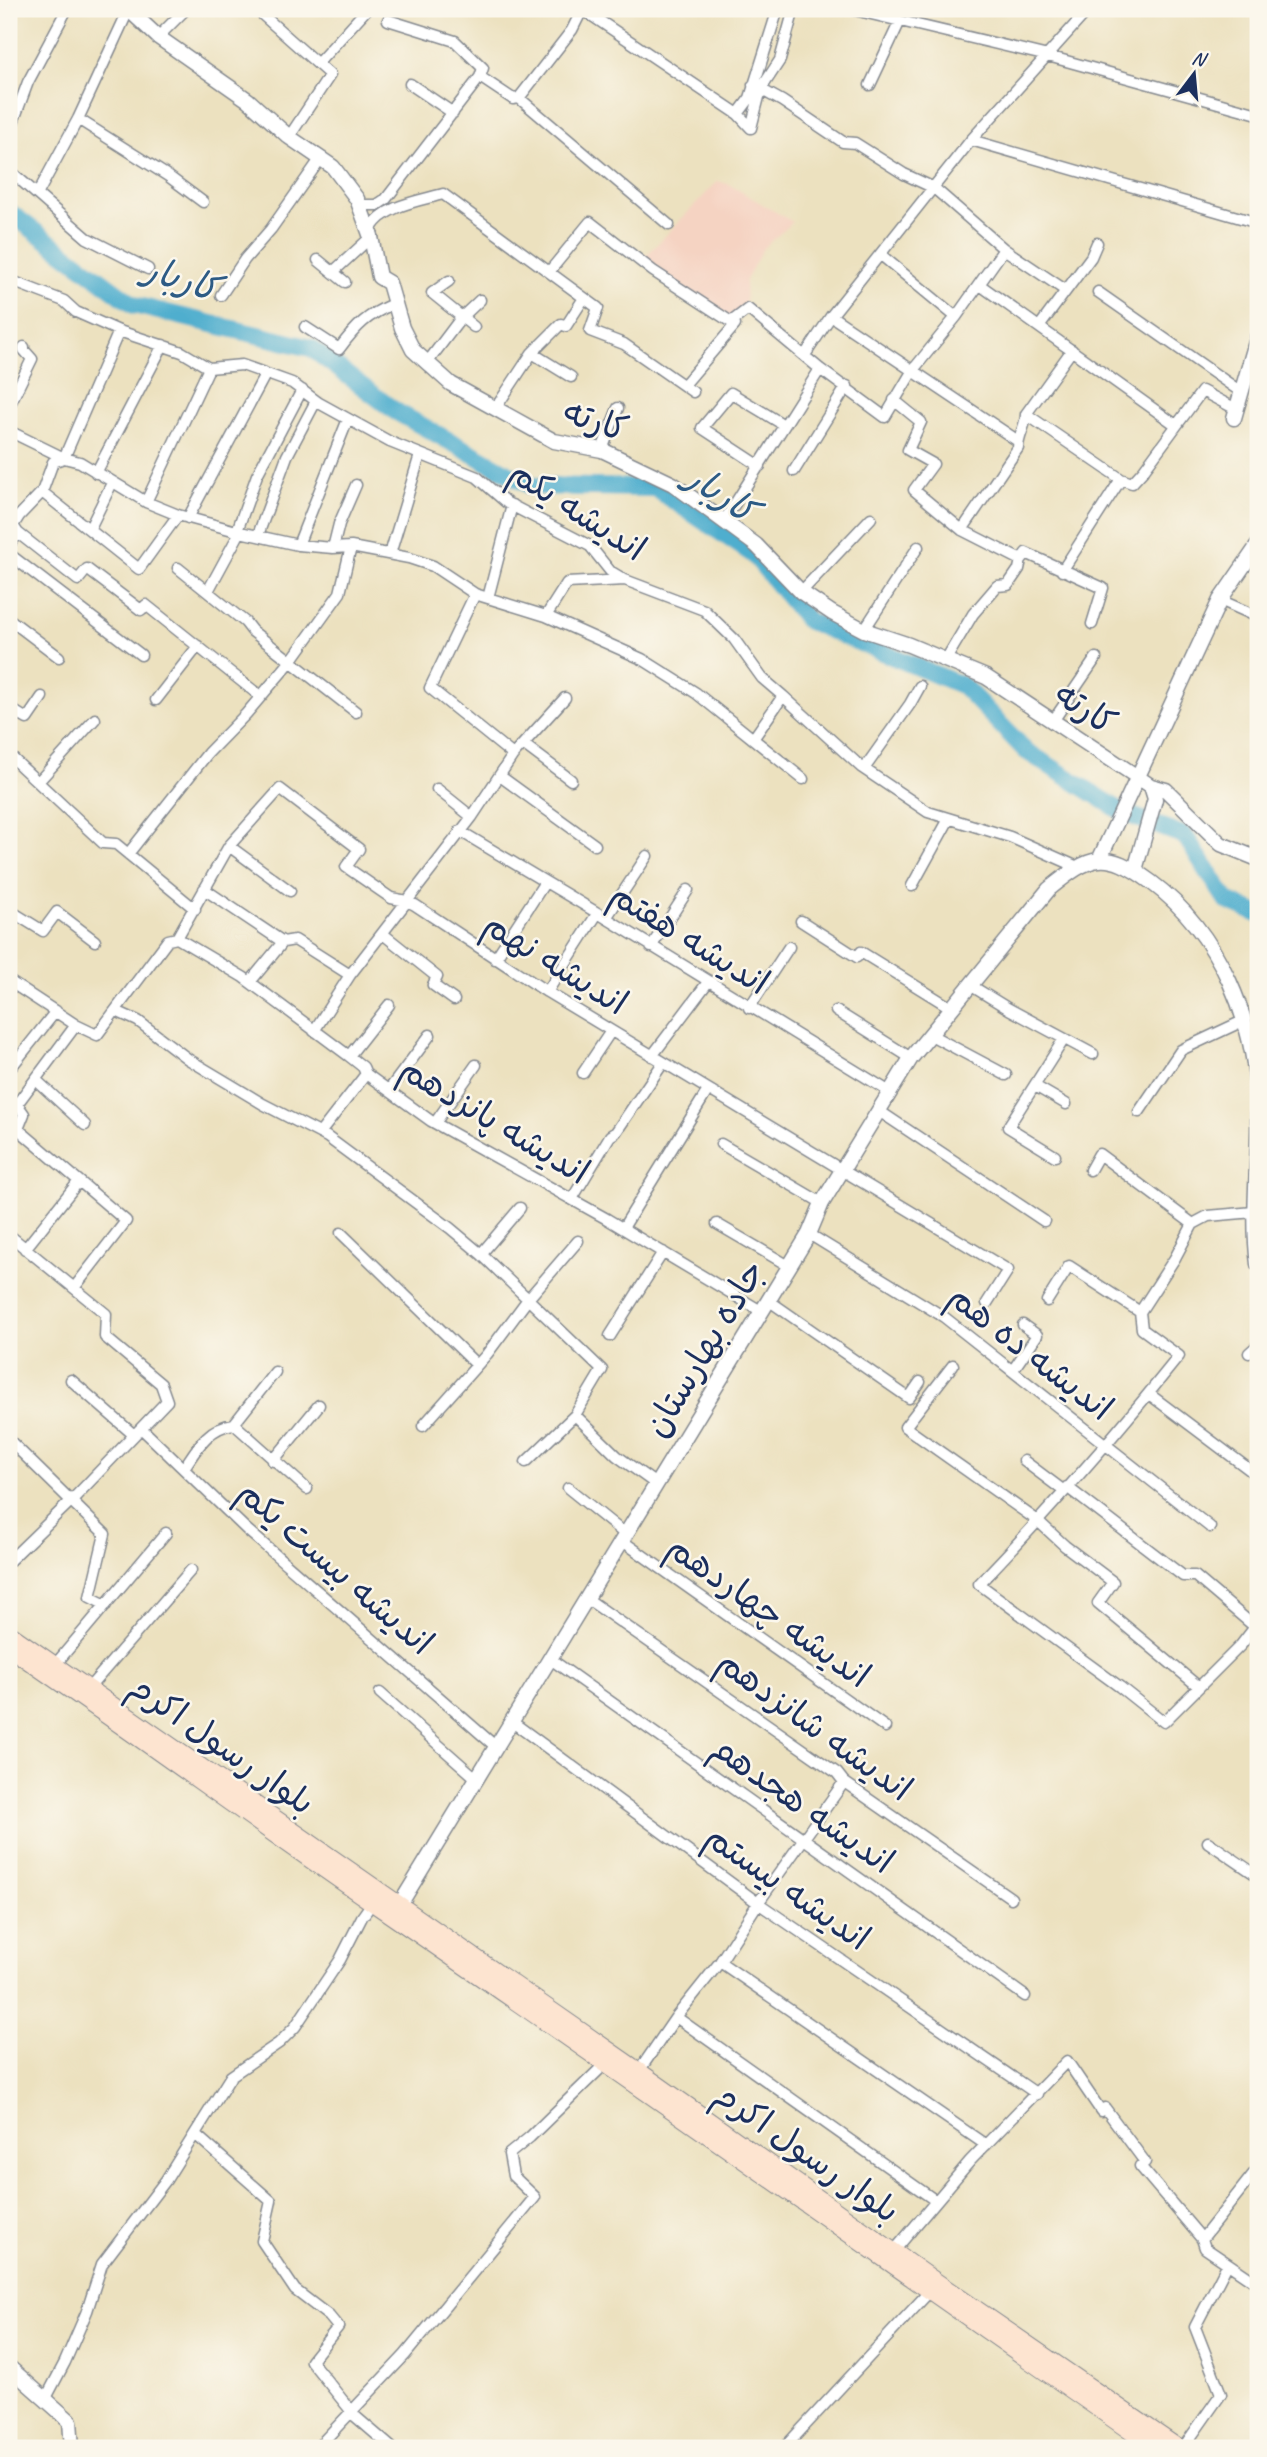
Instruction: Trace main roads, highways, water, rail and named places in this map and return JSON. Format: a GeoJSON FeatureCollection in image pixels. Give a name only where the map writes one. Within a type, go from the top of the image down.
{"type":"FeatureCollection","features":[{"type":"Feature","properties":{"kind":"main road","name":"بلوار رسول اکرم"},"geometry":{"type":"LineString","coordinates":[[9,1633],[606,2063],[1154,2448]]}},
{"type":"Feature","properties":{"kind":"main road","name":"بلوار رسول اکرم"},"geometry":{"type":"LineString","coordinates":[[9,1648],[372,1902],[396,1911],[639,2071],[894,2251],[1181,2448]]}},
{"type":"Feature","properties":{"kind":"waterway","name":"کاربار"},"geometry":{"type":"LineString","coordinates":[[9,212],[134,305],[311,348],[395,411],[531,486],[655,488],[754,555],[808,621],[963,686],[1026,751],[1124,813],[1185,836],[1227,901],[1258,914]]}}]}
